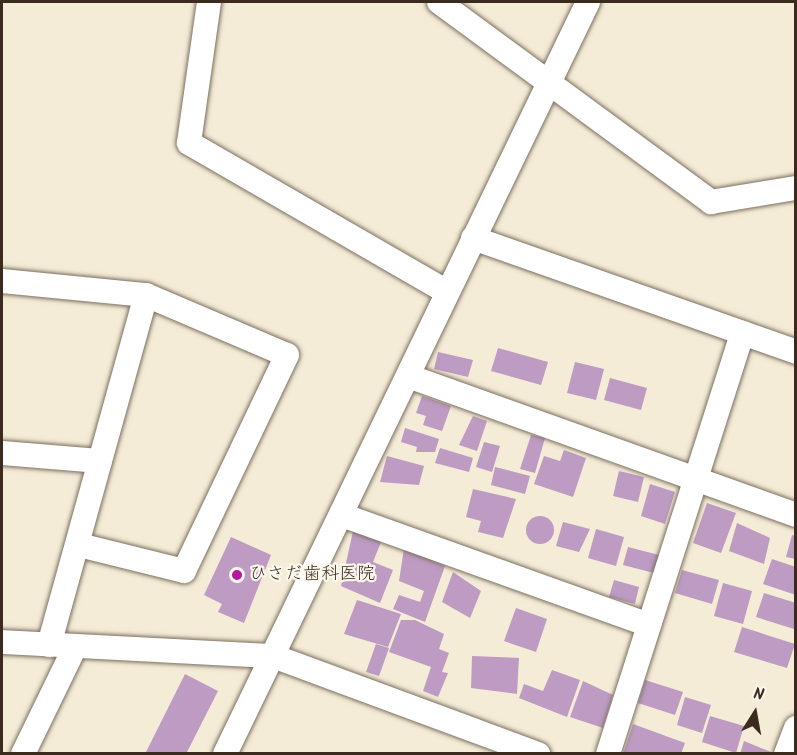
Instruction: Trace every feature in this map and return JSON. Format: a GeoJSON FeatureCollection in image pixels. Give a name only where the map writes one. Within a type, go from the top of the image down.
{"type":"FeatureCollection","features":[{"type":"Feature","properties":{"kind":"street"},"geometry":{"type":"LineString","coordinates":[[209,2],[189,143],[447,292]]}},
{"type":"Feature","properties":{"kind":"street"},"geometry":{"type":"LineString","coordinates":[[439,2],[548,85],[711,202],[795,188]]}},
{"type":"Feature","properties":{"kind":"street"},"geometry":{"type":"LineString","coordinates":[[225,753],[588,2]]}},
{"type":"Feature","properties":{"kind":"street"},"geometry":{"type":"LineString","coordinates":[[473,238],[795,352]]}},
{"type":"Feature","properties":{"kind":"street"},"geometry":{"type":"LineString","coordinates":[[2,281],[146,295],[287,355],[184,571],[79,545]]}},
{"type":"Feature","properties":{"kind":"street"},"geometry":{"type":"LineString","coordinates":[[49,645],[79,545],[146,295]]}},
{"type":"Feature","properties":{"kind":"street"},"geometry":{"type":"LineString","coordinates":[[608,753],[742,333]]}},
{"type":"Feature","properties":{"kind":"street"},"geometry":{"type":"LineString","coordinates":[[408,376],[795,515]]}},
{"type":"Feature","properties":{"kind":"street"},"geometry":{"type":"LineString","coordinates":[[2,453],[100,460]]}},
{"type":"Feature","properties":{"kind":"street"},"geometry":{"type":"LineString","coordinates":[[342,515],[649,625]]}},
{"type":"Feature","properties":{"kind":"street"},"geometry":{"type":"LineString","coordinates":[[2,642],[273,656],[538,753]]}},
{"type":"Feature","properties":{"kind":"street"},"geometry":{"type":"LineString","coordinates":[[23,753],[75,647]]}},
{"type":"Feature","properties":{"kind":"street"},"geometry":{"type":"LineString","coordinates":[[786,753],[795,728]]}},
{"type":"Feature","properties":{"kind":"building"},"geometry":{"type":"Polygon","coordinates":[[[498,348],[548,362],[541,385],[491,371],[498,348]]]}},
{"type":"Feature","properties":{"kind":"building"},"geometry":{"type":"Polygon","coordinates":[[[438,352],[473,360],[468,377],[434,369],[438,352]]]}},
{"type":"Feature","properties":{"kind":"building"},"geometry":{"type":"Polygon","coordinates":[[[575,362],[604,369],[596,400],[567,393],[575,362]]]}},
{"type":"Feature","properties":{"kind":"building"},"geometry":{"type":"Polygon","coordinates":[[[610,378],[647,388],[641,410],[604,400],[610,378]]]}},
{"type":"Feature","properties":{"kind":"building"},"geometry":{"type":"Polygon","coordinates":[[[422,396],[451,406],[442,431],[423,425],[426,416],[416,413],[422,396]]]}},
{"type":"Feature","properties":{"kind":"building"},"geometry":{"type":"Polygon","coordinates":[[[473,416],[487,421],[477,451],[459,445],[473,416]]]}},
{"type":"Feature","properties":{"kind":"building"},"geometry":{"type":"Polygon","coordinates":[[[405,428],[439,439],[435,452],[416,452],[417,447],[401,442],[405,428]]]}},
{"type":"Feature","properties":{"kind":"building"},"geometry":{"type":"Polygon","coordinates":[[[531,435],[545,438],[535,473],[520,469],[531,435]]]}},
{"type":"Feature","properties":{"kind":"building"},"geometry":{"type":"Polygon","coordinates":[[[484,442],[500,446],[492,472],[476,467],[484,442]]]}},
{"type":"Feature","properties":{"kind":"building"},"geometry":{"type":"Polygon","coordinates":[[[440,448],[473,458],[469,472],[435,463],[440,448]]]}},
{"type":"Feature","properties":{"kind":"building"},"geometry":{"type":"Polygon","coordinates":[[[564,450],[586,458],[573,497],[534,484],[544,456],[560,461],[564,450]]]}},
{"type":"Feature","properties":{"kind":"building"},"geometry":{"type":"Polygon","coordinates":[[[387,456],[424,466],[419,485],[380,482],[387,456]]]}},
{"type":"Feature","properties":{"kind":"building"},"geometry":{"type":"Polygon","coordinates":[[[495,467],[530,476],[525,494],[491,485],[495,467]]]}},
{"type":"Feature","properties":{"kind":"building"},"geometry":{"type":"Polygon","coordinates":[[[619,471],[644,477],[638,502],[613,496],[619,471]]]}},
{"type":"Feature","properties":{"kind":"building"},"geometry":{"type":"Polygon","coordinates":[[[650,484],[675,492],[665,524],[641,516],[650,484]]]}},
{"type":"Feature","properties":{"kind":"building"},"geometry":{"type":"Polygon","coordinates":[[[473,489],[516,499],[503,538],[478,532],[481,521],[466,517],[473,489]]]}},
{"type":"Feature","properties":{"kind":"building"},"geometry":{"type":"Polygon","coordinates":[[[707,503],[736,513],[721,553],[693,543],[707,503]]]}},
{"type":"Feature","properties":{"kind":"building"},"geometry":{"type":"Polygon","coordinates":[[[540,516],[550,520],[554,530],[550,540],[540,544],[530,540],[526,530],[530,520],[540,516]]]}},
{"type":"Feature","properties":{"kind":"building"},"geometry":{"type":"Polygon","coordinates":[[[563,522],[590,529],[579,552],[556,546],[563,522]]]}},
{"type":"Feature","properties":{"kind":"building"},"geometry":{"type":"Polygon","coordinates":[[[737,523],[770,538],[764,564],[729,551],[737,523]]]}},
{"type":"Feature","properties":{"kind":"building"},"geometry":{"type":"Polygon","coordinates":[[[596,529],[624,537],[616,566],[588,558],[596,529]]]}},
{"type":"Feature","properties":{"kind":"building"},"geometry":{"type":"Polygon","coordinates":[[[353,531],[381,542],[373,562],[393,570],[380,603],[341,586],[353,531]]]}},
{"type":"Feature","properties":{"kind":"building"},"geometry":{"type":"Polygon","coordinates":[[[792,535],[796,536],[796,559],[786,557],[792,535]]]}},
{"type":"Feature","properties":{"kind":"building","name":"ひさだ歯科医院"},"geometry":{"type":"Polygon","coordinates":[[[231,537],[271,555],[244,623],[218,612],[222,604],[204,595],[231,537]]]}},
{"type":"Feature","properties":{"kind":"building"},"geometry":{"type":"Polygon","coordinates":[[[628,547],[659,555],[654,573],[623,565],[628,547]]]}},
{"type":"Feature","properties":{"kind":"building"},"geometry":{"type":"Polygon","coordinates":[[[404,548],[445,566],[425,622],[393,609],[399,595],[420,602],[424,591],[399,581],[404,548]]]}},
{"type":"Feature","properties":{"kind":"building"},"geometry":{"type":"Polygon","coordinates":[[[772,559],[796,567],[796,595],[763,584],[772,559]]]}},
{"type":"Feature","properties":{"kind":"building"},"geometry":{"type":"Polygon","coordinates":[[[682,570],[719,580],[712,604],[675,593],[682,570]]]}},
{"type":"Feature","properties":{"kind":"building"},"geometry":{"type":"Polygon","coordinates":[[[453,572],[481,591],[470,618],[442,602],[453,572]]]}},
{"type":"Feature","properties":{"kind":"building"},"geometry":{"type":"Polygon","coordinates":[[[614,580],[639,587],[635,604],[609,597],[614,580]]]}},
{"type":"Feature","properties":{"kind":"building"},"geometry":{"type":"Polygon","coordinates":[[[723,583],[752,591],[743,624],[714,616],[723,583]]]}},
{"type":"Feature","properties":{"kind":"building"},"geometry":{"type":"Polygon","coordinates":[[[764,593],[796,603],[794,629],[756,617],[764,593]]]}},
{"type":"Feature","properties":{"kind":"building"},"geometry":{"type":"Polygon","coordinates":[[[357,600],[401,614],[388,647],[344,634],[357,600]]]}},
{"type":"Feature","properties":{"kind":"building"},"geometry":{"type":"Polygon","coordinates":[[[516,608],[547,619],[536,652],[504,641],[516,608]]]}},
{"type":"Feature","properties":{"kind":"building"},"geometry":{"type":"Polygon","coordinates":[[[401,620],[415,620],[444,634],[439,649],[449,653],[442,672],[448,673],[438,697],[423,691],[431,667],[389,652],[401,620]]]}},
{"type":"Feature","properties":{"kind":"building"},"geometry":{"type":"Polygon","coordinates":[[[742,627],[795,644],[787,668],[734,652],[742,627]]]}},
{"type":"Feature","properties":{"kind":"building"},"geometry":{"type":"Polygon","coordinates":[[[376,644],[389,648],[379,676],[366,672],[376,644]]]}},
{"type":"Feature","properties":{"kind":"building"},"geometry":{"type":"Polygon","coordinates":[[[472,656],[519,658],[517,694],[471,688],[472,656]]]}},
{"type":"Feature","properties":{"kind":"building"},"geometry":{"type":"Polygon","coordinates":[[[552,670],[580,680],[567,717],[519,698],[524,684],[543,691],[552,670]]]}},
{"type":"Feature","properties":{"kind":"building"},"geometry":{"type":"Polygon","coordinates":[[[185,674],[218,691],[186,754],[145,754],[185,674]]]}},
{"type":"Feature","properties":{"kind":"building"},"geometry":{"type":"Polygon","coordinates":[[[645,680],[683,692],[675,715],[638,703],[645,680]]]}},
{"type":"Feature","properties":{"kind":"building"},"geometry":{"type":"Polygon","coordinates":[[[583,681],[613,695],[603,728],[570,717],[583,681]]]}},
{"type":"Feature","properties":{"kind":"building"},"geometry":{"type":"Polygon","coordinates":[[[685,697],[711,705],[702,733],[677,725],[685,697]]]}},
{"type":"Feature","properties":{"kind":"building"},"geometry":{"type":"Polygon","coordinates":[[[710,716],[744,726],[736,753],[702,742],[710,716]]]}},
{"type":"Feature","properties":{"kind":"building"},"geometry":{"type":"Polygon","coordinates":[[[633,724],[685,743],[681,754],[623,754],[633,724]]]}},
{"type":"Feature","properties":{"kind":"building"},"geometry":{"type":"Polygon","coordinates":[[[744,741],[771,752],[771,754],[740,754],[744,741]]]}},
{"type":"Feature","properties":{"kind":"place","name":"ひさだ歯科医院"},"geometry":{"type":"Point","coordinates":[237,575]}}]}
